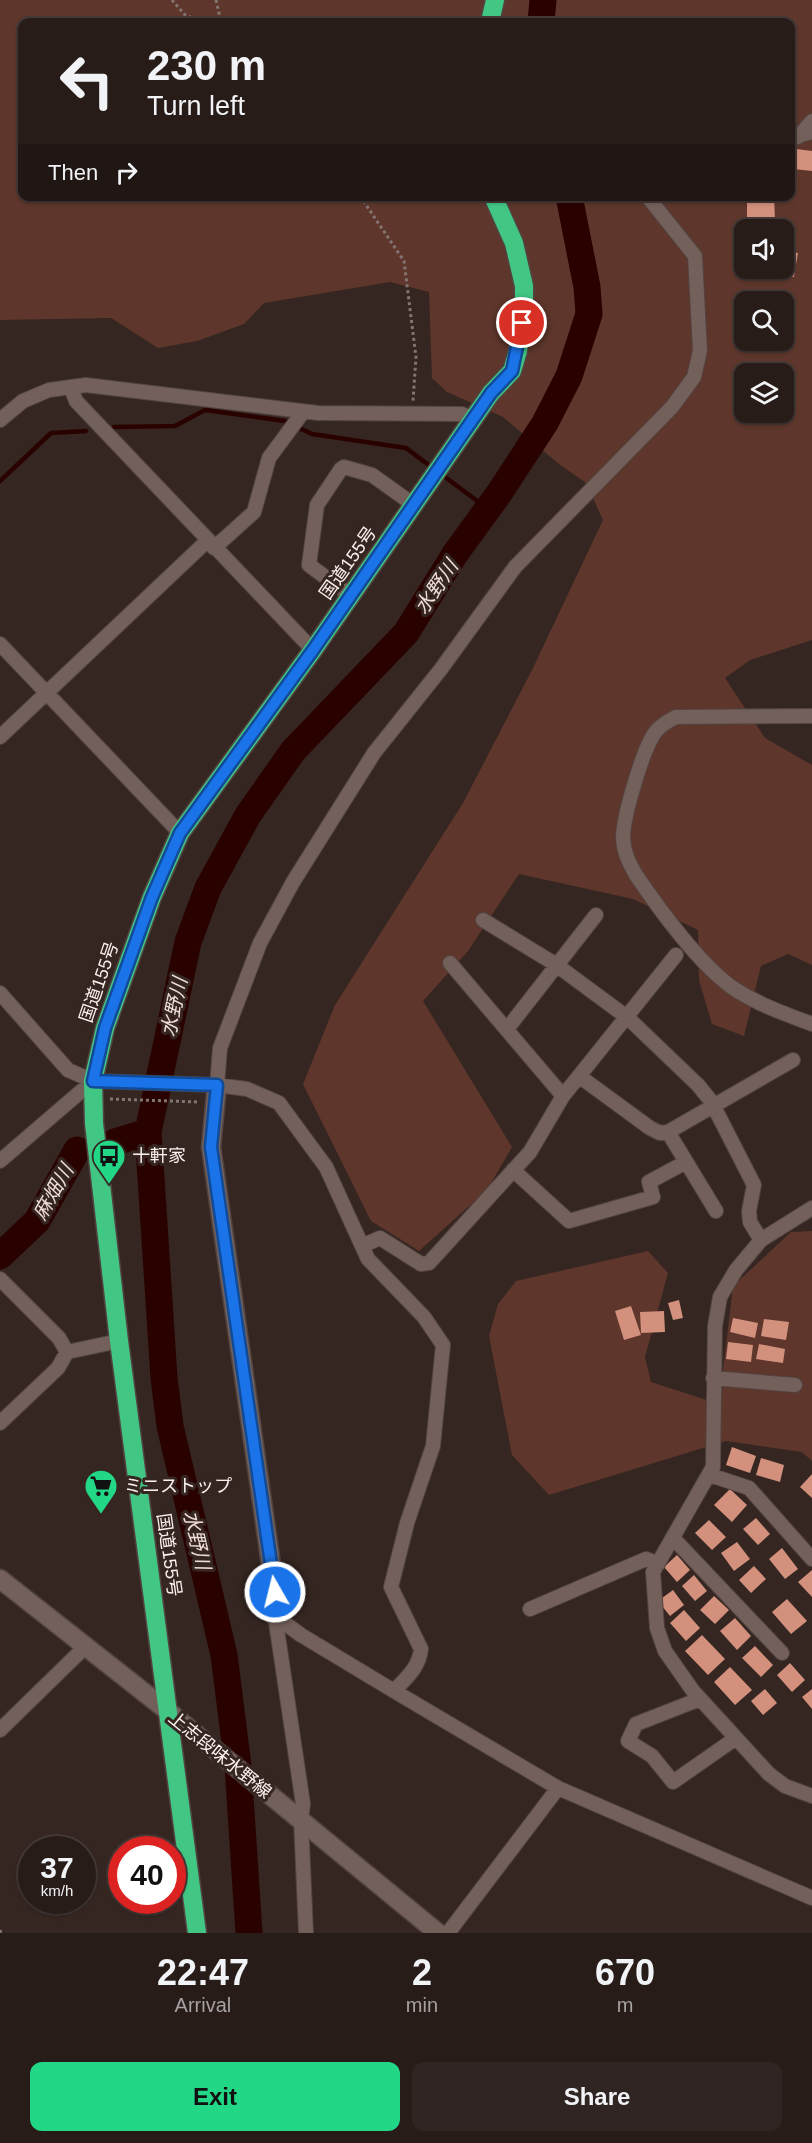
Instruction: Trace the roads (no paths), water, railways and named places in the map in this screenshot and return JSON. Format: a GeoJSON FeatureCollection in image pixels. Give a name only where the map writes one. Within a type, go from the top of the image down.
{"type":"FeatureCollection","features":[{"type":"Feature","properties":{"kind":"highway"},"geometry":{"type":"LineString","coordinates":[[491,18],[495,0]]}},
{"type":"Feature","properties":{"kind":"highway","name":"国道155号"},"geometry":{"type":"LineString","coordinates":[[197,1933],[119,1341],[94,1124],[102,1082],[105,1028],[152,897],[180,833],[313,650],[491,393],[512,371],[518,351],[524,286],[514,243],[496,201]]}},
{"type":"Feature","properties":{"kind":"street"},"geometry":{"type":"LineString","coordinates":[[795,137],[812,121]]}},
{"type":"Feature","properties":{"kind":"street"},"geometry":{"type":"LineString","coordinates":[[795,138],[812,132]]}},
{"type":"Feature","properties":{"kind":"street"},"geometry":{"type":"LineString","coordinates":[[306,1933],[301,1820],[303,1804],[275,1616],[275,1592],[251,1419],[211,1147],[220,1048],[260,943],[294,882],[374,753],[441,669],[515,567],[672,407],[694,376],[700,351],[695,256],[651,201]]}},
{"type":"Feature","properties":{"kind":"street"},"geometry":{"type":"LineString","coordinates":[[0,420],[23,401],[49,390],[86,386],[303,412],[462,414],[474,420]]}},
{"type":"Feature","properties":{"kind":"street"},"geometry":{"type":"LineString","coordinates":[[71,388],[76,401],[210,545],[313,650]]}},
{"type":"Feature","properties":{"kind":"street"},"geometry":{"type":"LineString","coordinates":[[0,737],[210,545],[254,512],[269,458],[303,412]]}},
{"type":"Feature","properties":{"kind":"street"},"geometry":{"type":"LineString","coordinates":[[351,596],[309,565],[317,505],[341,469],[344,467],[372,475],[414,505]]}},
{"type":"Feature","properties":{"kind":"street"},"geometry":{"type":"LineString","coordinates":[[0,644],[180,833]]}},
{"type":"Feature","properties":{"kind":"street"},"geometry":{"type":"LineString","coordinates":[[812,716],[676,717],[667,722],[654,734],[634,783],[623,836],[626,858],[636,875],[712,970],[734,989],[767,1008],[812,1024]]}},
{"type":"Feature","properties":{"kind":"street"},"geometry":{"type":"LineString","coordinates":[[507,1029],[596,915]]}},
{"type":"Feature","properties":{"kind":"street"},"geometry":{"type":"LineString","coordinates":[[483,920],[557,965],[628,1018],[698,1085],[713,1106],[754,1185],[749,1211],[750,1222],[761,1240]]}},
{"type":"Feature","properties":{"kind":"street"},"geometry":{"type":"LineString","coordinates":[[364,1245],[380,1238],[421,1264],[429,1263],[536,1143],[563,1096],[628,1018],[676,955]]}},
{"type":"Feature","properties":{"kind":"street"},"geometry":{"type":"LineString","coordinates":[[450,963],[563,1096]]}},
{"type":"Feature","properties":{"kind":"street"},"geometry":{"type":"LineString","coordinates":[[0,993],[68,1070],[102,1082],[217,1085],[247,1089],[279,1102],[326,1167],[364,1245],[368,1259],[424,1317],[443,1345],[433,1446],[407,1523],[391,1587],[421,1649],[420,1657],[418,1665],[394,1691]]}},
{"type":"Feature","properties":{"kind":"street"},"geometry":{"type":"LineString","coordinates":[[579,1076],[660,1133],[668,1132],[793,1060]]}},
{"type":"Feature","properties":{"kind":"street"},"geometry":{"type":"LineString","coordinates":[[0,1161],[102,1082]]}},
{"type":"Feature","properties":{"kind":"street"},"geometry":{"type":"LineString","coordinates":[[668,1132],[716,1211]]}},
{"type":"Feature","properties":{"kind":"street"},"geometry":{"type":"LineString","coordinates":[[513,1170],[569,1221],[653,1197],[649,1182],[686,1162]]}},
{"type":"Feature","properties":{"kind":"street"},"geometry":{"type":"LineString","coordinates":[[812,1208],[761,1240],[736,1270],[720,1298],[715,1326],[713,1467],[654,1572],[657,1628],[665,1651],[700,1699],[769,1774],[785,1786],[812,1796]]}},
{"type":"Feature","properties":{"kind":"street"},"geometry":{"type":"LineString","coordinates":[[0,1279],[59,1338],[67,1352]]}},
{"type":"Feature","properties":{"kind":"street"},"geometry":{"type":"LineString","coordinates":[[0,1423],[58,1368],[67,1352],[119,1341]]}},
{"type":"Feature","properties":{"kind":"street"},"geometry":{"type":"LineString","coordinates":[[714,1378],[795,1385]]}},
{"type":"Feature","properties":{"kind":"street"},"geometry":{"type":"LineString","coordinates":[[710,1475],[749,1488],[812,1559]]}},
{"type":"Feature","properties":{"kind":"street"},"geometry":{"type":"LineString","coordinates":[[673,1538],[782,1653]]}},
{"type":"Feature","properties":{"kind":"street"},"geometry":{"type":"LineString","coordinates":[[530,1609],[646,1559],[658,1564]]}},
{"type":"Feature","properties":{"kind":"street","name":"上志段味水野線"},"geometry":{"type":"LineString","coordinates":[[0,1579],[84,1648],[169,1712],[438,1933]]}},
{"type":"Feature","properties":{"kind":"street"},"geometry":{"type":"LineString","coordinates":[[275,1616],[301,1635],[558,1788],[812,1898]]}},
{"type":"Feature","properties":{"kind":"street"},"geometry":{"type":"LineString","coordinates":[[0,1730],[84,1648]]}},
{"type":"Feature","properties":{"kind":"street"},"geometry":{"type":"LineString","coordinates":[[700,1699],[636,1724],[628,1741],[652,1756],[673,1782],[736,1738]]}},
{"type":"Feature","properties":{"kind":"street"},"geometry":{"type":"LineString","coordinates":[[448,1933],[558,1788]]}},
{"type":"Feature","properties":{"kind":"waterway","name":"水野川"},"geometry":{"type":"LineString","coordinates":[[541,18],[543,0]]}},
{"type":"Feature","properties":{"kind":"waterway","name":"水野川"},"geometry":{"type":"LineString","coordinates":[[249,1933],[238,1766],[224,1655],[170,1426],[164,1378],[148,1132],[188,942],[208,888],[248,815],[293,751],[406,633],[455,554],[500,492],[545,423],[569,376],[589,314],[587,287],[570,201]]}},
{"type":"Feature","properties":{"kind":"waterway"},"geometry":{"type":"LineString","coordinates":[[114,427],[175,426],[205,410],[285,421],[312,434],[406,448],[434,469]]}},
{"type":"Feature","properties":{"kind":"waterway"},"geometry":{"type":"LineString","coordinates":[[0,481],[51,433],[86,431]]}},
{"type":"Feature","properties":{"kind":"waterway"},"geometry":{"type":"LineString","coordinates":[[441,474],[488,509]]}},
{"type":"Feature","properties":{"kind":"waterway","name":"麻畑川"},"geometry":{"type":"LineString","coordinates":[[115,1142],[148,1132]]}},
{"type":"Feature","properties":{"kind":"waterway","name":"麻畑川"},"geometry":{"type":"LineString","coordinates":[[0,1256],[37,1221],[77,1150]]}},
{"type":"Feature","properties":{"kind":"place","name":"十軒家"},"geometry":{"type":"Point","coordinates":[109,1185]}},
{"type":"Feature","properties":{"kind":"place","name":"ミニストップ"},"geometry":{"type":"Point","coordinates":[101,1515]}}]}
